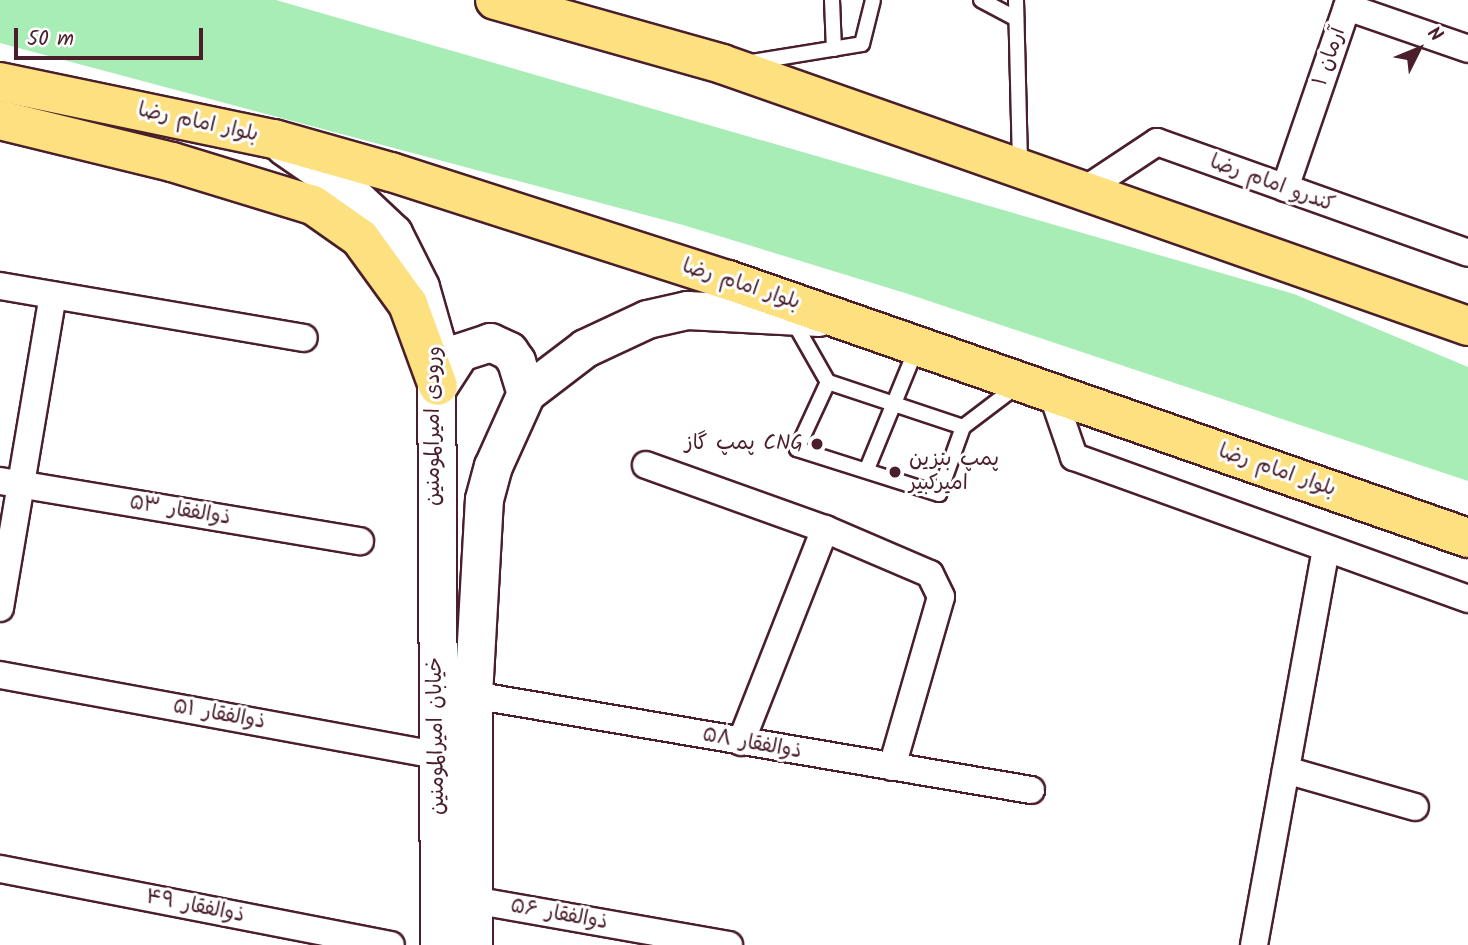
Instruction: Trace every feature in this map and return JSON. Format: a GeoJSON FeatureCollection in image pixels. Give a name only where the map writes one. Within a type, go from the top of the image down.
{"type":"FeatureCollection","features":[{"type":"Feature","properties":{"kind":"main road"},"geometry":{"type":"LineString","coordinates":[[495,0],[722,64],[1086,189],[1468,326]]}},
{"type":"Feature","properties":{"kind":"main road","name":"بلوار امام رضا"},"geometry":{"type":"LineString","coordinates":[[0,82],[274,139],[778,304],[841,318],[1468,538]]}},
{"type":"Feature","properties":{"kind":"main road"},"geometry":{"type":"LineString","coordinates":[[0,120],[172,162],[313,205],[360,238],[408,304],[438,386]]}},
{"type":"Feature","properties":{"kind":"main road","name":"ورودی امیرالمومنین"},"geometry":{"type":"LineString","coordinates":[[274,139],[345,188],[393,233],[420,287],[436,342],[438,386],[434,527]]}},
{"type":"Feature","properties":{"kind":"main road"},"geometry":{"type":"LineString","coordinates":[[438,386],[460,352],[490,342],[509,351],[516,360],[526,393],[585,348],[648,319],[687,310],[778,304]]}},
{"type":"Feature","properties":{"kind":"main road","name":"خیابان امیرالمومنین"},"geometry":{"type":"LineString","coordinates":[[473,945],[472,695],[480,540],[493,466],[526,393]]}},
{"type":"Feature","properties":{"kind":"main road","name":"خیابان امیرالمومنین"},"geometry":{"type":"LineString","coordinates":[[434,527],[439,945]]}},
{"type":"Feature","properties":{"kind":"street","name":"آرمان ۱"},"geometry":{"type":"LineString","coordinates":[[1284,188],[1347,7],[1468,49]]}},
{"type":"Feature","properties":{"kind":"street","name":"کندرو امام رضا"},"geometry":{"type":"LineString","coordinates":[[1086,189],[1157,142],[1468,253]]}},
{"type":"Feature","properties":{"kind":"street"},"geometry":{"type":"LineString","coordinates":[[0,286],[304,338]]}},
{"type":"Feature","properties":{"kind":"street"},"geometry":{"type":"LineString","coordinates":[[0,608],[10,483],[53,295]]}},
{"type":"Feature","properties":{"kind":"street"},"geometry":{"type":"LineString","coordinates":[[1037,388],[1074,457],[1468,599]]}},
{"type":"Feature","properties":{"kind":"street"},"geometry":{"type":"LineString","coordinates":[[646,465],[825,528],[930,574],[941,597],[892,767]]}},
{"type":"Feature","properties":{"kind":"street","name":"ذوالفقار ۵۳"},"geometry":{"type":"LineString","coordinates":[[10,483],[360,541]]}},
{"type":"Feature","properties":{"kind":"street"},"geometry":{"type":"LineString","coordinates":[[741,742],[825,528]]}},
{"type":"Feature","properties":{"kind":"street"},"geometry":{"type":"LineString","coordinates":[[1254,945],[1326,550]]}},
{"type":"Feature","properties":{"kind":"street","name":"ذوالفقار ۵۱"},"geometry":{"type":"LineString","coordinates":[[0,675],[437,755]]}},
{"type":"Feature","properties":{"kind":"street","name":"ذوالفقار ۵۸"},"geometry":{"type":"LineString","coordinates":[[472,695],[1031,790]]}},
{"type":"Feature","properties":{"kind":"street"},"geometry":{"type":"LineString","coordinates":[[1286,770],[1415,807]]}},
{"type":"Feature","properties":{"kind":"street","name":"ذوالفقار ۴۹"},"geometry":{"type":"LineString","coordinates":[[0,869],[391,945]]}},
{"type":"Feature","properties":{"kind":"street","name":"ذوالفقار ۵۶"},"geometry":{"type":"LineString","coordinates":[[473,900],[729,945]]}},
{"type":"Feature","properties":{"kind":"lane"},"geometry":{"type":"LineString","coordinates":[[832,0],[834,49]]}},
{"type":"Feature","properties":{"kind":"lane"},"geometry":{"type":"LineString","coordinates":[[722,64],[862,44],[873,0]]}},
{"type":"Feature","properties":{"kind":"lane"},"geometry":{"type":"LineString","coordinates":[[981,0],[1016,19]]}},
{"type":"Feature","properties":{"kind":"lane"},"geometry":{"type":"LineString","coordinates":[[1016,0],[1020,166]]}},
{"type":"Feature","properties":{"kind":"lane"},"geometry":{"type":"LineString","coordinates":[[778,304],[828,382],[896,401],[963,427]]}},
{"type":"Feature","properties":{"kind":"lane"},"geometry":{"type":"LineString","coordinates":[[867,469],[917,345]]}},
{"type":"Feature","properties":{"kind":"lane"},"geometry":{"type":"LineString","coordinates":[[828,382],[797,449],[939,494],[963,427],[1037,388]]}},
{"type":"Feature","properties":{"kind":"green space"},"geometry":{"type":"Polygon","coordinates":[[[0,0],[276,0],[1294,294],[1468,367],[1468,481],[905,293],[683,225],[0,43],[0,0]]]}},
{"type":"Feature","properties":{"kind":"place","name":"پمپ گاز CNG"},"geometry":{"type":"Point","coordinates":[817,444]}},
{"type":"Feature","properties":{"kind":"place","name":"پمپ بنزین امیرکبیر"},"geometry":{"type":"Point","coordinates":[895,472]}}]}
